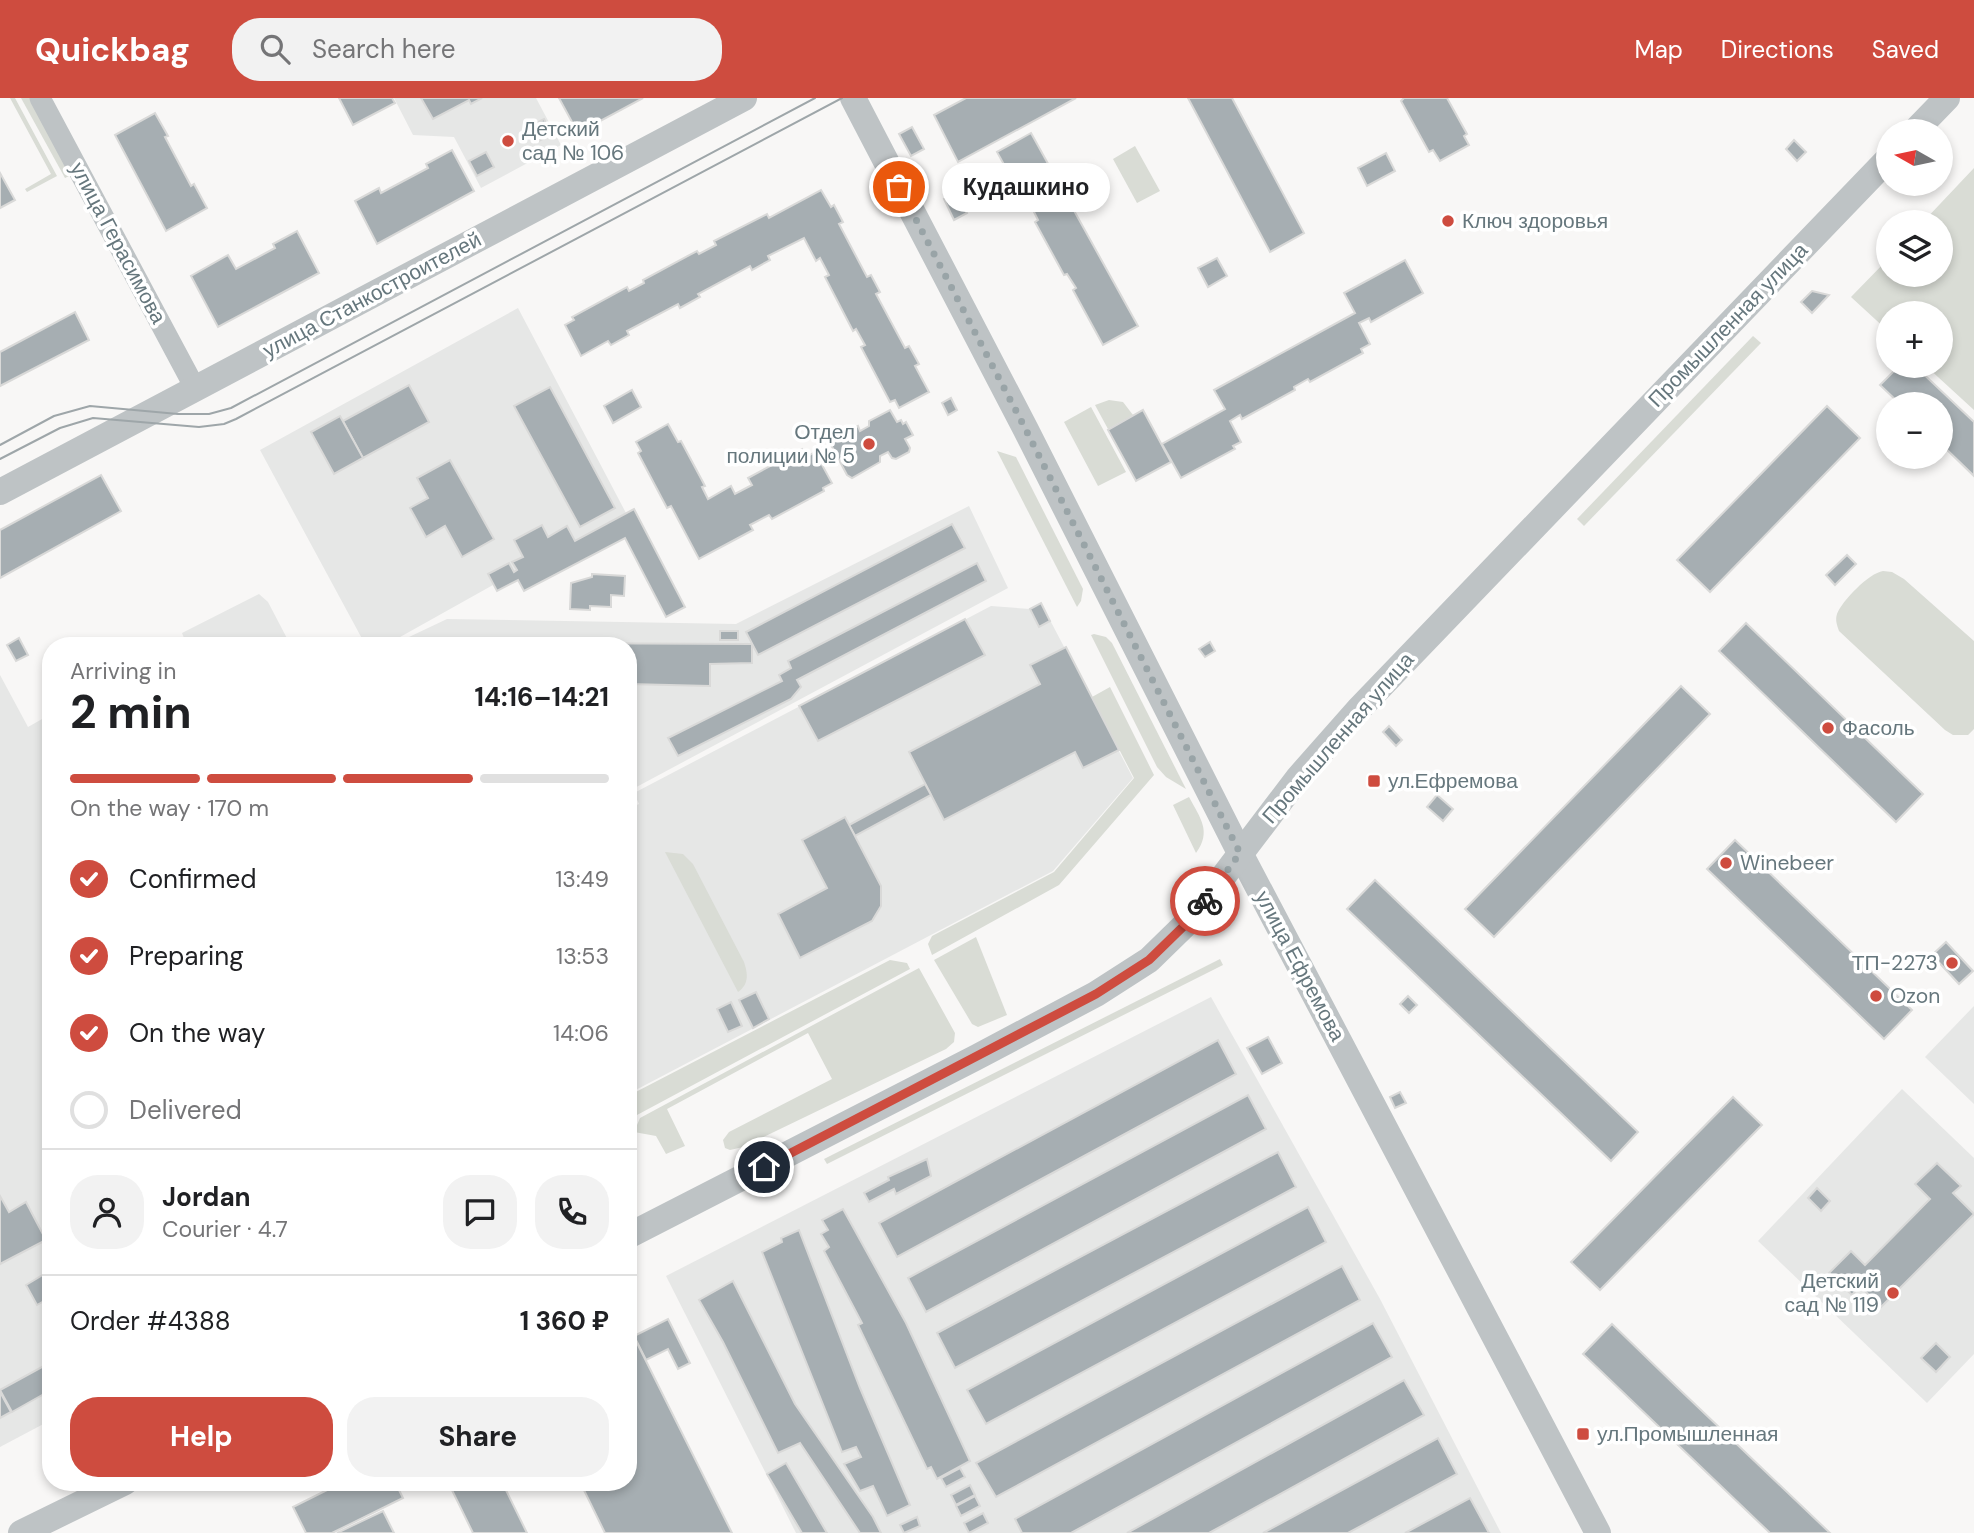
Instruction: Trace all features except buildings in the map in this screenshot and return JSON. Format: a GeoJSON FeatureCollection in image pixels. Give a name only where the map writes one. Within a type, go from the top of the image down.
{"type":"FeatureCollection","features":[{"type":"Feature","properties":{"kind":"street","name":"улица Герасимова"},"geometry":{"type":"LineString","coordinates":[[40,98],[195,388]]}},
{"type":"Feature","properties":{"kind":"street","name":"улица Станкостроителей"},"geometry":{"type":"LineString","coordinates":[[0,492],[744,98]]}},
{"type":"Feature","properties":{"kind":"street","name":"улица Ефремова"},"geometry":{"type":"LineString","coordinates":[[852,98],[1025,428],[1240,853],[1598,1533]]}},
{"type":"Feature","properties":{"kind":"street"},"geometry":{"type":"LineString","coordinates":[[1927,119],[1947,98]]}},
{"type":"Feature","properties":{"kind":"street","name":"Промышленная улица"},"geometry":{"type":"LineString","coordinates":[[637,1231],[1096,994],[1149,960],[1183,927],[1298,778],[1358,710],[1876,171]]}},
{"type":"Feature","properties":{"kind":"street"},"geometry":{"type":"LineString","coordinates":[[22,1533],[107,1491]]}},
{"type":"Feature","properties":{"kind":"shaded area"},"geometry":{"type":"Polygon","coordinates":[[[10,98],[15,98],[57,176],[27,192],[25,189],[51,174],[10,98]]]}},
{"type":"Feature","properties":{"kind":"shaded area"},"geometry":{"type":"Polygon","coordinates":[[[21,98],[30,98],[75,173],[65,178],[21,98]]]}},
{"type":"Feature","properties":{"kind":"shaded area","name":"Детский сад № 106"},"geometry":{"type":"Polygon","coordinates":[[[394,98],[536,98],[561,145],[481,188],[454,137],[413,135],[394,98]]]}},
{"type":"Feature","properties":{"kind":"shaded area"},"geometry":{"type":"Polygon","coordinates":[[[1135,146],[1160,191],[1137,203],[1113,159],[1135,146]]]}},
{"type":"Feature","properties":{"kind":"shaded area"},"geometry":{"type":"Polygon","coordinates":[[[1974,168],[1974,410],[1939,378],[1953,378],[1953,301],[1876,301],[1876,320],[1851,297],[1876,271],[1876,287],[1953,287],[1953,210],[1934,210],[1948,196],[1953,196],[1953,190],[1974,168]]]}},
{"type":"Feature","properties":{"kind":"shaded area"},"geometry":{"type":"Polygon","coordinates":[[[518,308],[626,513],[575,541],[548,537],[541,525],[514,540],[523,557],[513,562],[517,570],[514,572],[509,563],[488,574],[493,585],[400,637],[361,637],[260,450],[518,308]]]}},
{"type":"Feature","properties":{"kind":"shaded area"},"geometry":{"type":"Polygon","coordinates":[[[1753,336],[1761,343],[1584,526],[1577,519],[1753,336]]]}},
{"type":"Feature","properties":{"kind":"shaded area"},"geometry":{"type":"Polygon","coordinates":[[[1109,400],[1123,402],[1133,415],[1108,429],[1095,405],[1109,400]]]}},
{"type":"Feature","properties":{"kind":"shaded area"},"geometry":{"type":"Polygon","coordinates":[[[1091,407],[1126,472],[1098,486],[1064,422],[1091,407]]]}},
{"type":"Feature","properties":{"kind":"shaded area"},"geometry":{"type":"Polygon","coordinates":[[[997,451],[1016,457],[1083,589],[1077,607],[997,451]]]}},
{"type":"Feature","properties":{"kind":"shaded area"},"geometry":{"type":"Polygon","coordinates":[[[969,506],[1008,588],[637,787],[637,637],[409,637],[447,619],[736,624],[969,506]]]}},
{"type":"Feature","properties":{"kind":"shaded area"},"geometry":{"type":"Polygon","coordinates":[[[1883,571],[1892,572],[1904,579],[1974,641],[1974,729],[1968,735],[1953,735],[1945,730],[1839,631],[1836,616],[1844,602],[1864,582],[1883,571]]]}},
{"type":"Feature","properties":{"kind":"shaded area"},"geometry":{"type":"Polygon","coordinates":[[[259,594],[268,602],[286,637],[184,637],[182,633],[259,594]]]}},
{"type":"Feature","properties":{"kind":"shaded area"},"geometry":{"type":"Polygon","coordinates":[[[1041,603],[1133,778],[1053,871],[637,1089],[637,791],[991,606],[1030,609],[1041,603]]]}},
{"type":"Feature","properties":{"kind":"shaded area"},"geometry":{"type":"Polygon","coordinates":[[[1091,635],[1106,637],[1112,643],[1186,789],[1166,777],[1157,767],[1091,635]]]}},
{"type":"Feature","properties":{"kind":"shaded area"},"geometry":{"type":"Polygon","coordinates":[[[0,675],[28,727],[42,719],[42,1425],[0,1447],[0,675]]]}},
{"type":"Feature","properties":{"kind":"shaded area"},"geometry":{"type":"Polygon","coordinates":[[[1110,687],[1154,775],[1059,885],[932,955],[928,944],[932,936],[1054,872],[1134,778],[1092,697],[1110,687]]]}},
{"type":"Feature","properties":{"kind":"shaded area"},"geometry":{"type":"Polygon","coordinates":[[[1189,797],[1204,831],[1196,853],[1173,805],[1189,797]]]}},
{"type":"Feature","properties":{"kind":"shaded area"},"geometry":{"type":"Polygon","coordinates":[[[665,852],[683,854],[693,864],[744,962],[747,978],[738,992],[665,852]]]}},
{"type":"Feature","properties":{"kind":"shaded area"},"geometry":{"type":"Polygon","coordinates":[[[976,937],[1007,1015],[978,1027],[972,1024],[934,960],[976,937]]]}},
{"type":"Feature","properties":{"kind":"shaded area"},"geometry":{"type":"Polygon","coordinates":[[[1220,959],[1223,965],[827,1164],[824,1159],[1220,959]]]}},
{"type":"Feature","properties":{"kind":"shaded area"},"geometry":{"type":"Polygon","coordinates":[[[890,960],[907,963],[910,969],[637,1115],[637,1091],[890,960]]]}},
{"type":"Feature","properties":{"kind":"shaded area"},"geometry":{"type":"Polygon","coordinates":[[[919,968],[955,1033],[954,1042],[946,1049],[743,1147],[730,1150],[725,1148],[723,1140],[729,1132],[832,1079],[808,1033],[667,1109],[685,1146],[666,1154],[656,1136],[637,1133],[640,1118],[919,968]]]}},
{"type":"Feature","properties":{"kind":"shaded area"},"geometry":{"type":"Polygon","coordinates":[[[1211,997],[1380,1299],[1501,1533],[796,1533],[666,1276],[1211,997]]]}},
{"type":"Feature","properties":{"kind":"shaded area"},"geometry":{"type":"Polygon","coordinates":[[[1974,1006],[1974,1104],[1925,1057],[1974,1006]]]}},
{"type":"Feature","properties":{"kind":"shaded area","name":"Детский сад № 119"},"geometry":{"type":"Polygon","coordinates":[[[1902,1089],[1974,1158],[1974,1354],[1927,1403],[1758,1241],[1902,1089]]]}},
{"type":"Feature","properties":{"kind":"tram line"},"geometry":{"type":"LineString","coordinates":[[0,445],[54,416],[90,406],[178,414],[209,414],[231,408],[815,98]]}},
{"type":"Feature","properties":{"kind":"tram line"},"geometry":{"type":"LineString","coordinates":[[0,459],[60,428],[93,418],[199,427],[224,424],[236,419],[842,98]]}},
{"type":"Feature","properties":{"kind":"way so far"},"geometry":{"type":"LineString","coordinates":[[899,187],[1025,428],[1240,853],[1205,901]]}},
{"type":"Feature","properties":{"kind":"place","name":"Детский сад № 106"},"geometry":{"type":"Point","coordinates":[508,141]}},
{"type":"Feature","properties":{"kind":"place","name":"Кудашкино"},"geometry":{"type":"Point","coordinates":[899,187]}},
{"type":"Feature","properties":{"kind":"place","name":"Ключ здоровья"},"geometry":{"type":"Point","coordinates":[1448,221]}},
{"type":"Feature","properties":{"kind":"place","name":"Отдел полиции № 5"},"geometry":{"type":"Point","coordinates":[869,444]}},
{"type":"Feature","properties":{"kind":"place","name":"Фасоль"},"geometry":{"type":"Point","coordinates":[1828,728]}},
{"type":"Feature","properties":{"kind":"place","name":"ул.Ефремова"},"geometry":{"type":"Point","coordinates":[1374,781]}},
{"type":"Feature","properties":{"kind":"place","name":"Winebeer"},"geometry":{"type":"Point","coordinates":[1726,863]}},
{"type":"Feature","properties":{"kind":"place","name":"ТП-2273"},"geometry":{"type":"Point","coordinates":[1952,963]}},
{"type":"Feature","properties":{"kind":"place","name":"Ozon"},"geometry":{"type":"Point","coordinates":[1876,996]}},
{"type":"Feature","properties":{"kind":"place","name":"Детский сад № 119"},"geometry":{"type":"Point","coordinates":[1893,1293]}},
{"type":"Feature","properties":{"kind":"place","name":"ул.Промышленная"},"geometry":{"type":"Point","coordinates":[1583,1434]}},
{"type":"Feature","properties":{"kind":"route"},"geometry":{"type":"LineString","coordinates":[[764,1167],[1096,994],[1149,960],[1191,919],[1205,901]]}}]}
